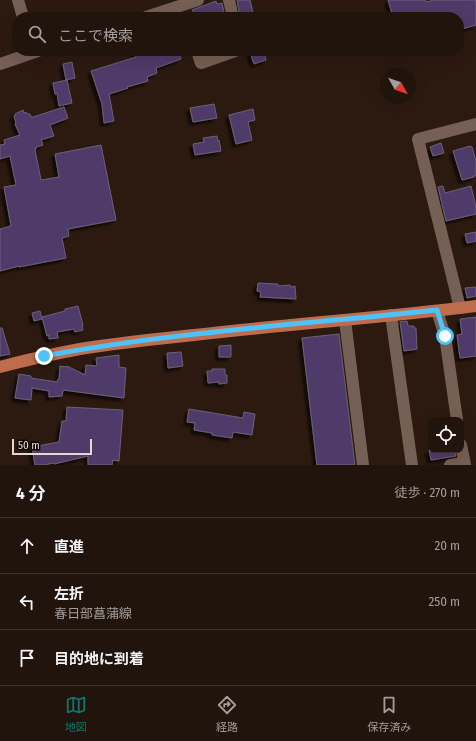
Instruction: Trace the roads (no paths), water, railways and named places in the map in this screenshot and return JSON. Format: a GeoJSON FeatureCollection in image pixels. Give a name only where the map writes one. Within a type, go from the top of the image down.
{"type":"FeatureCollection","features":[{"type":"Feature","properties":{"kind":"main road"},"geometry":{"type":"LineString","coordinates":[[0,367],[80,349],[138,341],[476,306]]}},
{"type":"Feature","properties":{"kind":"street"},"geometry":{"type":"LineString","coordinates":[[18,0],[22,12]]}},
{"type":"Feature","properties":{"kind":"street"},"geometry":{"type":"LineString","coordinates":[[182,11],[198,0]]}},
{"type":"Feature","properties":{"kind":"street"},"geometry":{"type":"LineString","coordinates":[[229,0],[232,12]]}},
{"type":"Feature","properties":{"kind":"street"},"geometry":{"type":"LineString","coordinates":[[0,64],[23,56]]}},
{"type":"Feature","properties":{"kind":"street"},"geometry":{"type":"LineString","coordinates":[[198,56],[201,63],[221,56]]}},
{"type":"Feature","properties":{"kind":"street"},"geometry":{"type":"LineString","coordinates":[[460,308],[418,139],[476,124]]}},
{"type":"Feature","properties":{"kind":"street"},"geometry":{"type":"LineString","coordinates":[[437,310],[445,336],[457,417]]}},
{"type":"Feature","properties":{"kind":"street"},"geometry":{"type":"LineString","coordinates":[[391,315],[412,465]]}},
{"type":"Feature","properties":{"kind":"street"},"geometry":{"type":"LineString","coordinates":[[345,320],[363,465]]}},
{"type":"Feature","properties":{"kind":"street"},"geometry":{"type":"LineString","coordinates":[[450,465],[464,464],[462,453]]}}]}
